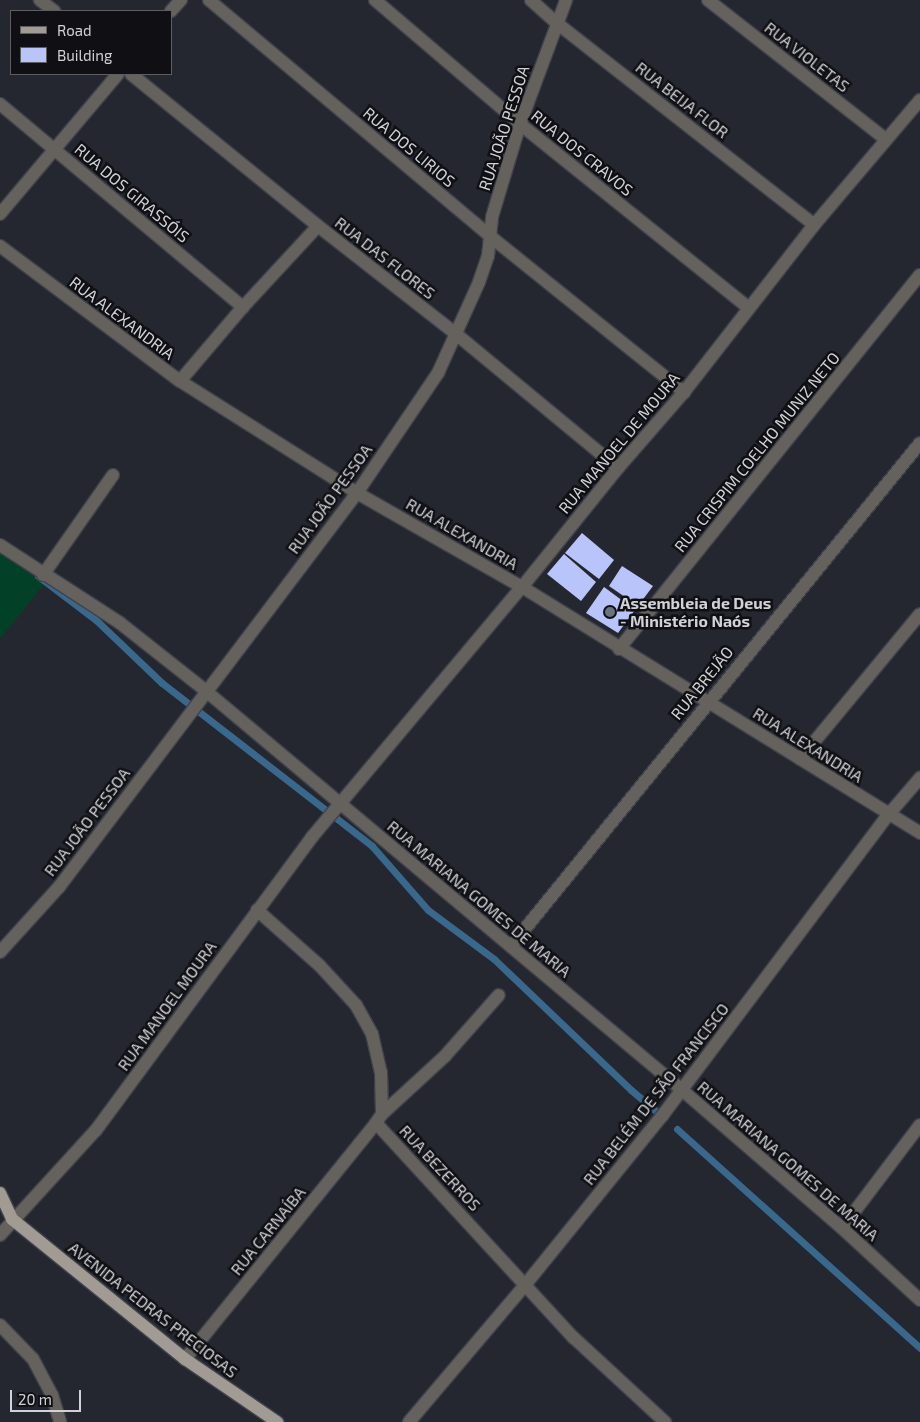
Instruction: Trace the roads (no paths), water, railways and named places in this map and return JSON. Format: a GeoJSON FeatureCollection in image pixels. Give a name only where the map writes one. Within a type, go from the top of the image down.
{"type":"FeatureCollection","features":[{"type":"Feature","properties":{"kind":"main road"},"geometry":{"type":"LineString","coordinates":[[0,1193],[12,1220]]}},
{"type":"Feature","properties":{"kind":"main road","name":"AVENIDA PEDRAS PRECIOSAS"},"geometry":{"type":"LineString","coordinates":[[12,1220],[185,1359],[277,1422]]}},
{"type":"Feature","properties":{"kind":"street"},"geometry":{"type":"LineString","coordinates":[[40,0],[53,10]]}},
{"type":"Feature","properties":{"kind":"street"},"geometry":{"type":"LineString","coordinates":[[172,10],[181,0]]}},
{"type":"Feature","properties":{"kind":"street","name":"RUA DOS LIRIOS"},"geometry":{"type":"LineString","coordinates":[[209,0],[491,237],[684,392]]}},
{"type":"Feature","properties":{"kind":"street","name":"RUA DOS CRAVOS"},"geometry":{"type":"LineString","coordinates":[[375,0],[520,124],[749,308]]}},
{"type":"Feature","properties":{"kind":"street","name":"RUA BEIJA FLOR"},"geometry":{"type":"LineString","coordinates":[[531,0],[558,24],[814,224]]}},
{"type":"Feature","properties":{"kind":"street","name":"RUA JOÃO PESSOA"},"geometry":{"type":"LineString","coordinates":[[0,952],[58,888],[356,493],[438,373],[479,282],[488,256],[492,217],[520,124],[566,0]]}},
{"type":"Feature","properties":{"kind":"street","name":"RUA VIOLETAS"},"geometry":{"type":"LineString","coordinates":[[708,0],[885,139]]}},
{"type":"Feature","properties":{"kind":"street"},"geometry":{"type":"LineString","coordinates":[[0,214],[56,150],[117,75]]}},
{"type":"Feature","properties":{"kind":"street","name":"RUA DAS FLORES"},"geometry":{"type":"LineString","coordinates":[[132,75],[318,226],[456,334],[618,468]]}},
{"type":"Feature","properties":{"kind":"street","name":"RUA MANOEL DE MOURA"},"geometry":{"type":"LineString","coordinates":[[336,809],[522,587],[618,468],[684,392],[814,224],[920,100]]}},
{"type":"Feature","properties":{"kind":"street","name":"RUA DOS GIRASSÓIS"},"geometry":{"type":"LineString","coordinates":[[0,104],[243,307]]}},
{"type":"Feature","properties":{"kind":"street"},"geometry":{"type":"LineString","coordinates":[[180,381],[243,307],[318,226]]}},
{"type":"Feature","properties":{"kind":"street","name":"RUA ALEXANDRIA"},"geometry":{"type":"LineString","coordinates":[[0,246],[180,381],[356,493],[522,587],[920,833]]}},
{"type":"Feature","properties":{"kind":"street","name":"RUA CRISPIM COELHO MUNIZ NETO"},"geometry":{"type":"LineString","coordinates":[[619,648],[920,276]]}},
{"type":"Feature","properties":{"kind":"street","name":"RUA BREJÃO"},"geometry":{"type":"LineString","coordinates":[[512,946],[920,443]]}},
{"type":"Feature","properties":{"kind":"street"},"geometry":{"type":"LineString","coordinates":[[43,575],[114,475]]}},
{"type":"Feature","properties":{"kind":"street","name":"RUA MARIANA GOMES DE MARIA"},"geometry":{"type":"LineString","coordinates":[[0,545],[43,575],[120,623],[336,809],[512,946],[842,1228],[920,1300]]}},
{"type":"Feature","properties":{"kind":"street"},"geometry":{"type":"LineString","coordinates":[[800,759],[920,614]]}},
{"type":"Feature","properties":{"kind":"street","name":"RUA BELÉM DE SÃO FRANCISCO"},"geometry":{"type":"LineString","coordinates":[[409,1422],[525,1286],[682,1090],[889,814],[920,778]]}},
{"type":"Feature","properties":{"kind":"street","name":"RUA MANOEL MOURA"},"geometry":{"type":"LineString","coordinates":[[0,1235],[96,1130],[257,910],[312,837],[336,809]]}},
{"type":"Feature","properties":{"kind":"street","name":"RUA BEZERROS"},"geometry":{"type":"LineString","coordinates":[[257,910],[320,966],[356,1005],[372,1034],[381,1072],[379,1118],[525,1286],[574,1338],[664,1422]]}},
{"type":"Feature","properties":{"kind":"street","name":"RUA CARNAÍBA"},"geometry":{"type":"LineString","coordinates":[[185,1359],[379,1118],[445,1056],[499,995]]}},
{"type":"Feature","properties":{"kind":"street"},"geometry":{"type":"LineString","coordinates":[[842,1228],[920,1125]]}},
{"type":"Feature","properties":{"kind":"street"},"geometry":{"type":"LineString","coordinates":[[0,1325],[33,1359],[52,1395],[60,1422]]}},
{"type":"Feature","properties":{"kind":"waterway"},"geometry":{"type":"LineString","coordinates":[[38,576],[96,620],[162,683],[372,846],[428,910],[494,959],[631,1090],[662,1116]]}},
{"type":"Feature","properties":{"kind":"waterway"},"geometry":{"type":"LineString","coordinates":[[677,1129],[920,1348]]}},
{"type":"Feature","properties":{"kind":"place","name":"Assembleia de Deus - Ministério Naós"},"geometry":{"type":"Point","coordinates":[610,612]}}]}
